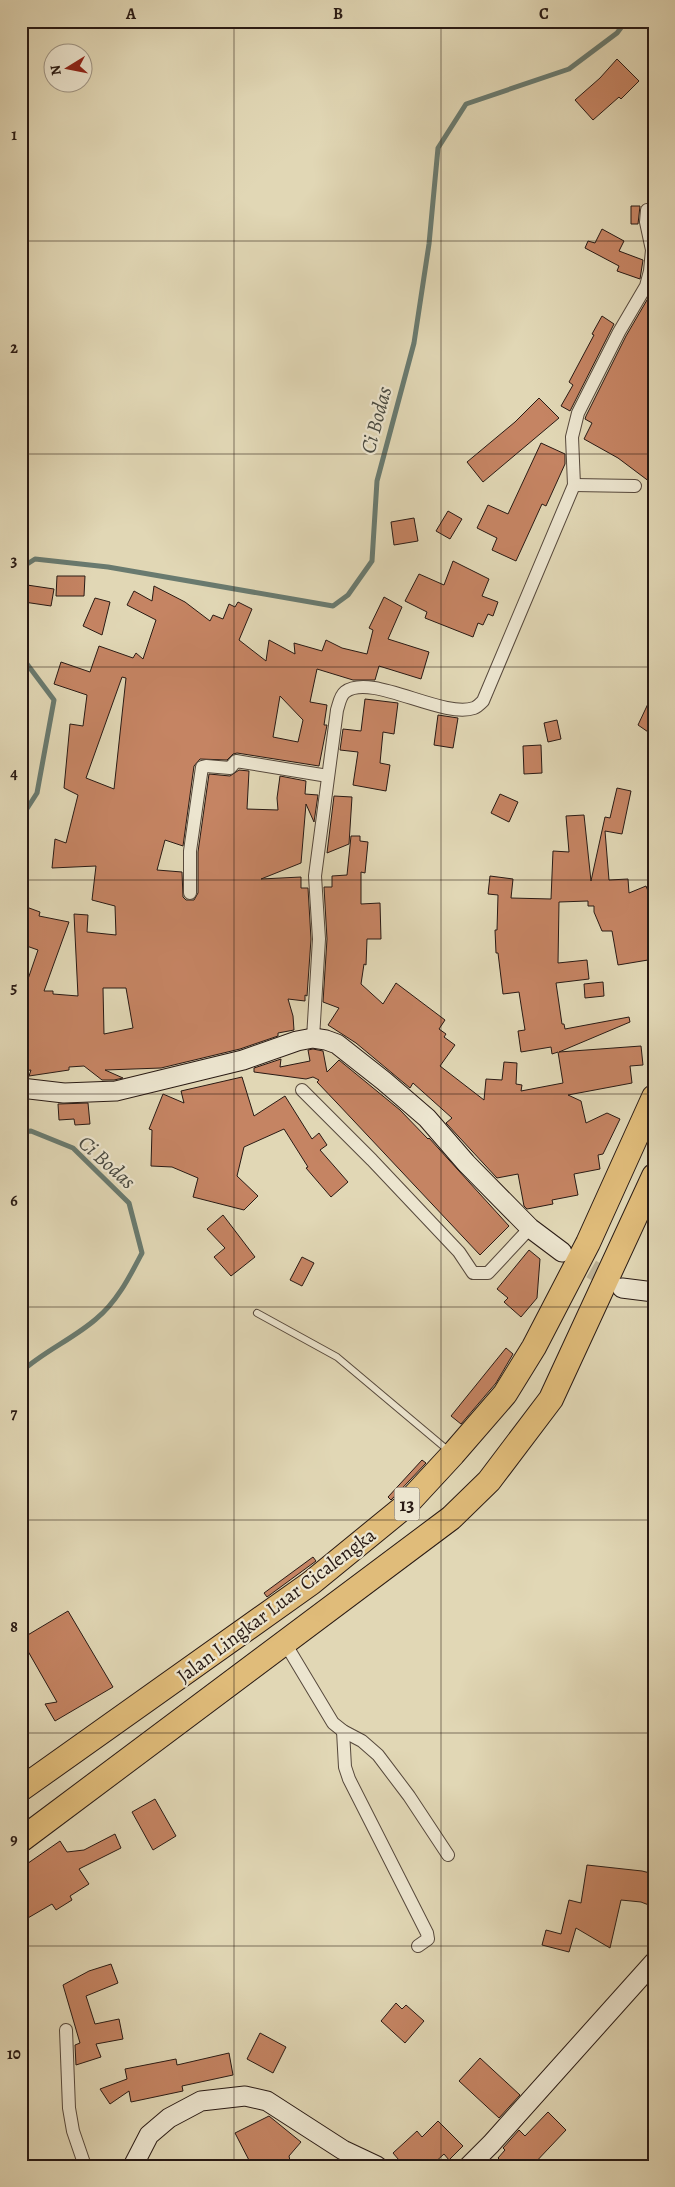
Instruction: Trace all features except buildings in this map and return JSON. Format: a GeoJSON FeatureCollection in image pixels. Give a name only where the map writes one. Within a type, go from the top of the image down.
{"type":"FeatureCollection","features":[{"type":"Feature","properties":{"kind":"highway","name":"Jalan Lingkar Luar Cicalengka"},"geometry":{"type":"LineString","coordinates":[[21,1789],[311,1583],[404,1507],[453,1454],[505,1394],[534,1347],[588,1243],[654,1097]]}},
{"type":"Feature","properties":{"kind":"highway","name":"Jalan Lingkar Luar Cicalengka"},"geometry":{"type":"LineString","coordinates":[[21,1840],[451,1518],[489,1481],[551,1400],[654,1176]]}},
{"type":"Feature","properties":{"kind":"street"},"geometry":{"type":"LineString","coordinates":[[313,1038],[320,939],[315,876],[336,710],[343,694],[350,689],[366,686],[458,710],[475,708],[483,701],[574,485],[574,424],[613,344],[646,286],[652,250],[646,222],[647,210]]}},
{"type":"Feature","properties":{"kind":"street"},"geometry":{"type":"LineString","coordinates":[[574,485],[635,486]]}},
{"type":"Feature","properties":{"kind":"street"},"geometry":{"type":"LineString","coordinates":[[190,893],[190,851],[202,768],[206,766],[230,768],[236,761],[328,776]]}},
{"type":"Feature","properties":{"kind":"street"},"geometry":{"type":"LineString","coordinates":[[21,1088],[64,1093],[116,1091],[148,1085],[243,1060],[297,1041],[313,1038],[337,1044],[384,1080],[420,1112],[466,1163],[530,1228],[562,1252]]}},
{"type":"Feature","properties":{"kind":"street"},"geometry":{"type":"LineString","coordinates":[[302,1090],[372,1160],[459,1252],[474,1273],[488,1273],[530,1228]]}},
{"type":"Feature","properties":{"kind":"street"},"geometry":{"type":"LineString","coordinates":[[622,1288],[652,1290]]}},
{"type":"Feature","properties":{"kind":"street"},"geometry":{"type":"LineString","coordinates":[[285,1643],[333,1723],[378,1755],[409,1796],[448,1855]]}},
{"type":"Feature","properties":{"kind":"street"},"geometry":{"type":"LineString","coordinates":[[343,1731],[345,1767],[349,1779],[427,1933],[428,1939],[426,1942],[418,1946]]}},
{"type":"Feature","properties":{"kind":"street"},"geometry":{"type":"LineString","coordinates":[[469,2166],[491,2144],[654,1962]]}},
{"type":"Feature","properties":{"kind":"street"},"geometry":{"type":"LineString","coordinates":[[66,2030],[69,2108],[85,2166]]}},
{"type":"Feature","properties":{"kind":"street"},"geometry":{"type":"LineString","coordinates":[[132,2166],[149,2135],[168,2118],[201,2101],[245,2096],[267,2101],[345,2158],[377,2166]]}},
{"type":"Feature","properties":{"kind":"lane"},"geometry":{"type":"LineString","coordinates":[[257,1313],[338,1357],[453,1454]]}},
{"type":"Feature","properties":{"kind":"waterway","name":"Ci Bodas"},"geometry":{"type":"LineString","coordinates":[[21,568],[35,559],[108,567],[333,606],[348,595],[372,561],[377,481],[414,343],[429,244],[438,148],[466,104],[569,69],[617,33],[626,21]]}},
{"type":"Feature","properties":{"kind":"waterway","name":"Ci Bodas"},"geometry":{"type":"LineString","coordinates":[[21,656],[54,700],[37,793],[21,818]]}},
{"type":"Feature","properties":{"kind":"waterway","name":"Ci Bodas"},"geometry":{"type":"LineString","coordinates":[[21,1132],[31,1131],[73,1148],[129,1203],[142,1253],[133,1271],[104,1312],[78,1333],[21,1372]]}},
{"type":"Feature","properties":{"kind":"tunnel"},"geometry":{"type":"LineString","coordinates":[[567,1255],[617,1284]]}}]}
